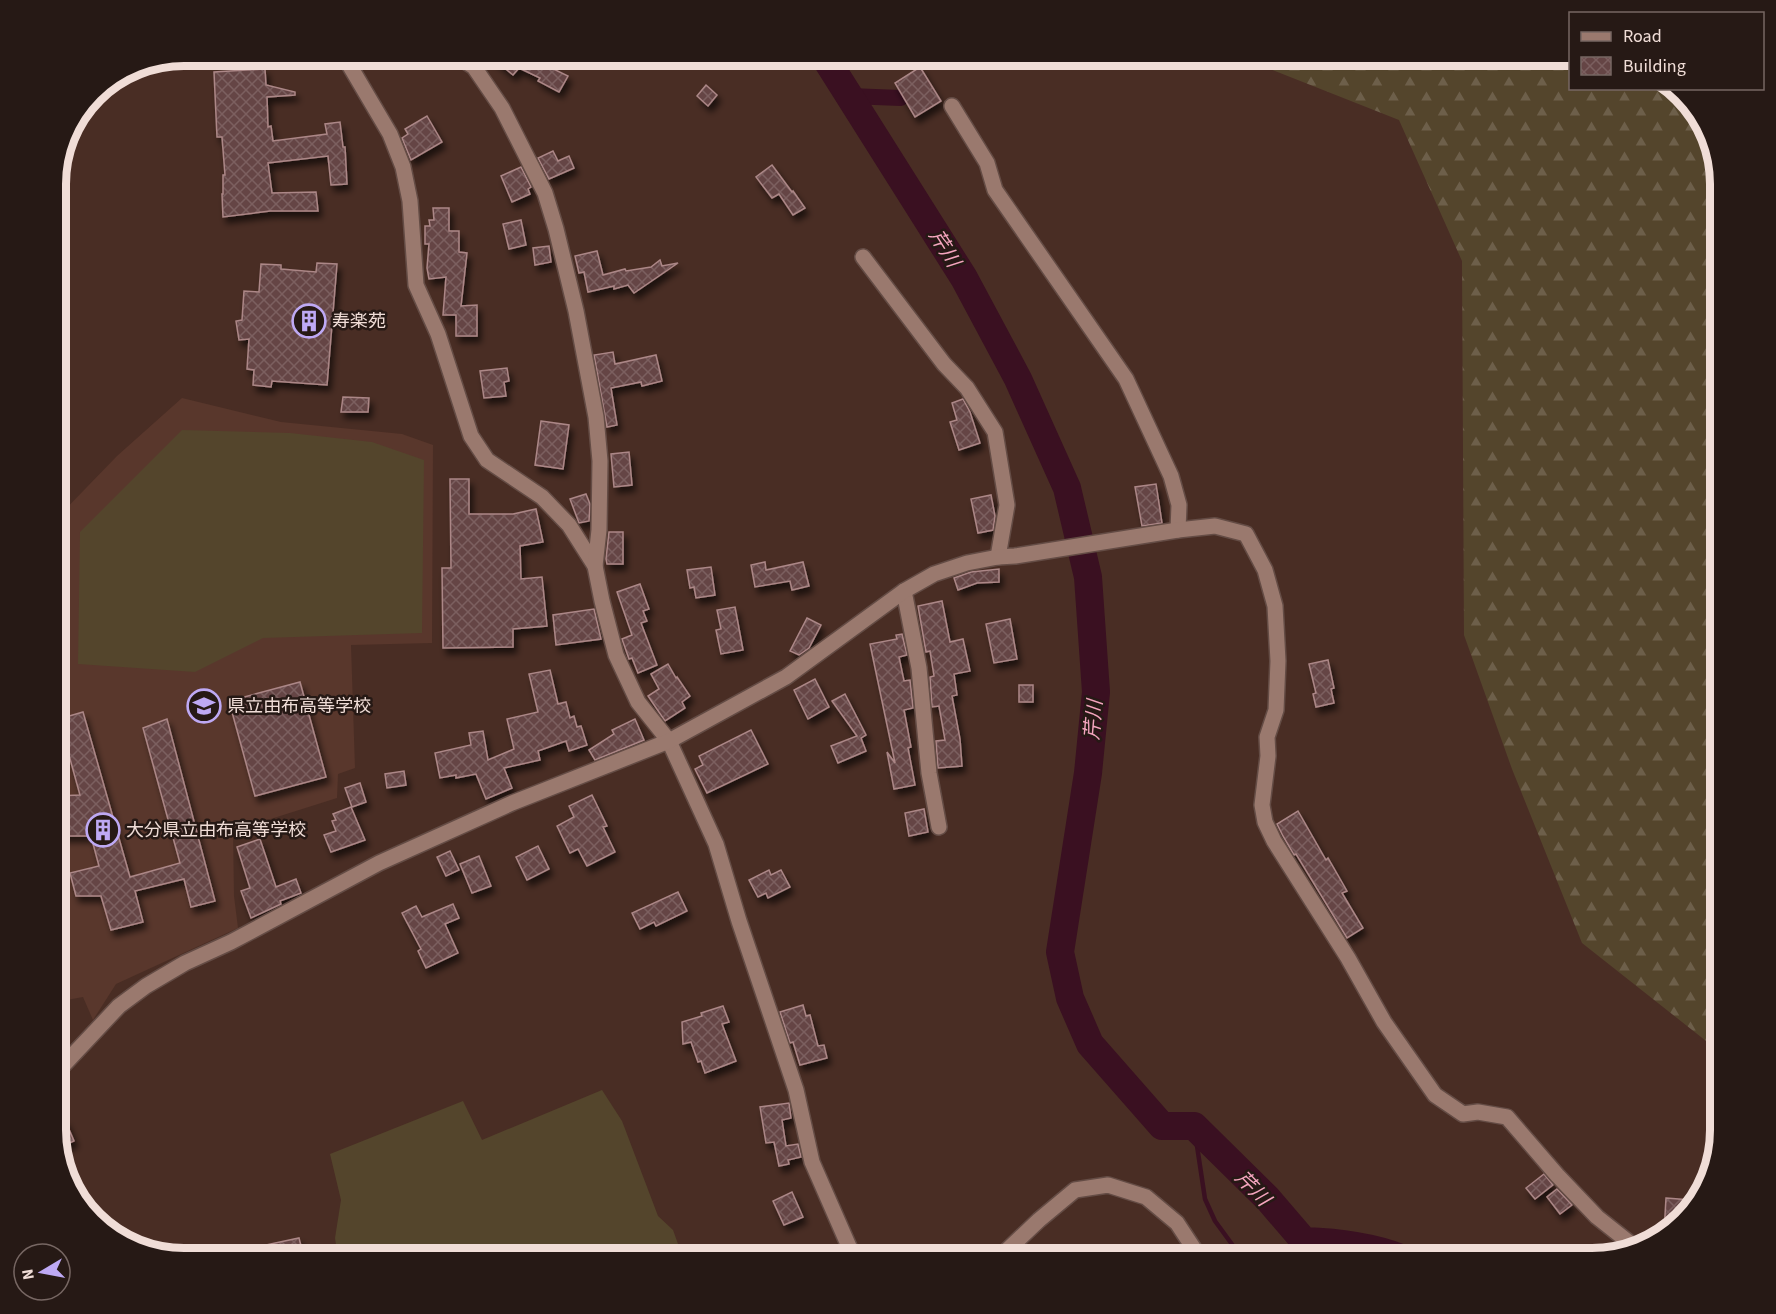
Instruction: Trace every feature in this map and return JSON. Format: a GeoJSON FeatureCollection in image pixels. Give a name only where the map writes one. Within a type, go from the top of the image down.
{"type":"FeatureCollection","features":[{"type":"Feature","properties":{"kind":"street"},"geometry":{"type":"LineString","coordinates":[[350,66],[390,134],[403,167],[410,201],[416,285],[438,334],[471,436],[487,460],[542,496],[569,525],[596,566]]}},
{"type":"Feature","properties":{"kind":"street"},"geometry":{"type":"LineString","coordinates":[[473,66],[502,108],[545,193],[576,311],[596,417],[600,460],[596,566],[602,601],[616,655],[638,702],[669,741],[716,844],[739,921],[796,1090],[812,1162],[850,1248]]}},
{"type":"Feature","properties":{"kind":"street"},"geometry":{"type":"LineString","coordinates":[[952,106],[987,163],[995,190],[1126,379],[1171,476],[1179,505],[1178,530]]}},
{"type":"Feature","properties":{"kind":"street"},"geometry":{"type":"LineString","coordinates":[[863,256],[944,364],[967,388],[995,432],[1007,505],[998,557]]}},
{"type":"Feature","properties":{"kind":"street"},"geometry":{"type":"LineString","coordinates":[[66,1062],[119,1006],[146,986],[185,963],[231,942],[379,863],[512,803],[669,741],[786,677],[904,591],[934,574],[967,563],[998,557],[1215,526],[1246,534],[1265,570],[1275,606],[1278,661],[1276,710],[1267,737],[1268,756],[1262,805],[1265,822],[1274,841],[1348,958],[1384,1022],[1435,1095],[1463,1113],[1478,1112],[1507,1117],[1557,1175],[1598,1216],[1628,1242]]}},
{"type":"Feature","properties":{"kind":"street"},"geometry":{"type":"LineString","coordinates":[[904,591],[919,668],[929,773],[939,827]]}},
{"type":"Feature","properties":{"kind":"street"},"geometry":{"type":"LineString","coordinates":[[1010,1248],[1075,1190],[1108,1185],[1146,1197],[1177,1223],[1193,1248]]}},
{"type":"Feature","properties":{"kind":"shaded area","name":"県立由布高等学校"},"geometry":{"type":"Polygon","coordinates":[[[182,398],[281,422],[402,434],[433,445],[432,643],[351,645],[355,768],[338,774],[337,798],[233,831],[234,896],[238,928],[116,984],[93,1020],[83,997],[66,1000],[66,509],[117,456],[182,398]]]}},
{"type":"Feature","properties":{"kind":"green space"},"geometry":{"type":"Polygon","coordinates":[[[1262,66],[1569,66],[1569,90],[1664,90],[1686,112],[1704,146],[1710,184],[1710,1044],[1582,943],[1512,769],[1464,635],[1462,261],[1399,120],[1262,66]]]}},
{"type":"Feature","properties":{"kind":"green space"},"geometry":{"type":"Polygon","coordinates":[[[182,430],[290,433],[372,442],[424,460],[422,633],[263,638],[195,672],[78,664],[80,532],[182,430]]]}},
{"type":"Feature","properties":{"kind":"green space"},"geometry":{"type":"Polygon","coordinates":[[[602,1090],[622,1121],[658,1216],[673,1230],[679,1248],[336,1248],[335,1238],[341,1200],[330,1154],[463,1101],[482,1140],[602,1090]]]}},
{"type":"Feature","properties":{"kind":"building"},"geometry":{"type":"Polygon","coordinates":[[[502,66],[547,66],[568,76],[559,92],[538,81],[540,78],[519,68],[513,75],[502,66]]]}},
{"type":"Feature","properties":{"kind":"building"},"geometry":{"type":"Polygon","coordinates":[[[920,67],[941,101],[915,117],[895,83],[920,67]]]}},
{"type":"Feature","properties":{"kind":"building"},"geometry":{"type":"Polygon","coordinates":[[[265,69],[266,85],[295,92],[295,95],[267,97],[268,127],[271,126],[273,141],[327,134],[325,124],[340,122],[343,147],[345,147],[347,184],[331,185],[328,156],[268,163],[272,193],[316,192],[318,211],[270,211],[223,217],[222,194],[223,175],[225,175],[222,137],[217,137],[214,72],[265,69]]]}},
{"type":"Feature","properties":{"kind":"building"},"geometry":{"type":"Polygon","coordinates":[[[706,85],[717,95],[708,106],[697,96],[706,85]]]}},
{"type":"Feature","properties":{"kind":"building"},"geometry":{"type":"Polygon","coordinates":[[[427,116],[442,142],[411,160],[402,138],[408,134],[405,129],[427,116]]]}},
{"type":"Feature","properties":{"kind":"building"},"geometry":{"type":"Polygon","coordinates":[[[553,151],[558,161],[569,156],[574,168],[549,179],[538,158],[553,151]]]}},
{"type":"Feature","properties":{"kind":"building"},"geometry":{"type":"Polygon","coordinates":[[[772,165],[805,208],[793,215],[779,194],[772,198],[756,177],[772,165]]]}},
{"type":"Feature","properties":{"kind":"building"},"geometry":{"type":"Polygon","coordinates":[[[521,167],[531,187],[528,189],[530,194],[512,202],[501,176],[521,167]]]}},
{"type":"Feature","properties":{"kind":"building"},"geometry":{"type":"Polygon","coordinates":[[[433,208],[449,208],[449,231],[459,231],[459,252],[467,253],[461,306],[477,305],[477,336],[456,336],[456,315],[443,315],[446,277],[429,279],[427,268],[429,244],[425,244],[425,226],[430,226],[429,220],[434,220],[433,208]]]}},
{"type":"Feature","properties":{"kind":"building"},"geometry":{"type":"Polygon","coordinates":[[[521,220],[526,245],[509,249],[503,224],[521,220]]]}},
{"type":"Feature","properties":{"kind":"building"},"geometry":{"type":"Polygon","coordinates":[[[549,246],[551,262],[535,265],[533,248],[549,246]]]}},
{"type":"Feature","properties":{"kind":"building"},"geometry":{"type":"Polygon","coordinates":[[[597,251],[603,275],[625,269],[626,271],[651,267],[660,260],[662,266],[678,263],[634,293],[628,285],[588,292],[584,272],[579,273],[575,256],[597,251]]]}},
{"type":"Feature","properties":{"kind":"building","name":"寿楽苑"},"geometry":{"type":"Polygon","coordinates":[[[317,263],[337,264],[327,385],[272,381],[271,387],[253,385],[254,370],[247,369],[249,339],[239,340],[236,321],[242,320],[244,291],[259,292],[261,264],[281,265],[281,269],[316,272],[317,263]]]}},
{"type":"Feature","properties":{"kind":"building"},"geometry":{"type":"Polygon","coordinates":[[[613,352],[615,364],[656,355],[662,381],[642,386],[641,382],[611,388],[617,425],[607,427],[594,355],[613,352]]]}},
{"type":"Feature","properties":{"kind":"building"},"geometry":{"type":"Polygon","coordinates":[[[507,368],[509,381],[504,382],[506,396],[484,398],[480,371],[507,368]]]}},
{"type":"Feature","properties":{"kind":"building"},"geometry":{"type":"Polygon","coordinates":[[[343,397],[369,398],[368,412],[341,412],[343,397]]]}},
{"type":"Feature","properties":{"kind":"building"},"geometry":{"type":"Polygon","coordinates":[[[963,399],[970,412],[980,443],[959,450],[950,422],[957,420],[952,403],[963,399]]]}},
{"type":"Feature","properties":{"kind":"building"},"geometry":{"type":"Polygon","coordinates":[[[541,421],[569,425],[563,469],[535,465],[541,421]]]}},
{"type":"Feature","properties":{"kind":"building"},"geometry":{"type":"Polygon","coordinates":[[[629,452],[632,485],[614,487],[611,454],[629,452]]]}},
{"type":"Feature","properties":{"kind":"building"},"geometry":{"type":"Polygon","coordinates":[[[450,479],[469,479],[469,514],[513,514],[536,509],[543,542],[520,546],[521,579],[542,577],[547,626],[513,629],[513,647],[443,648],[442,568],[451,568],[450,479]]]}},
{"type":"Feature","properties":{"kind":"building"},"geometry":{"type":"Polygon","coordinates":[[[1156,484],[1162,523],[1142,526],[1135,487],[1156,484]]]}},
{"type":"Feature","properties":{"kind":"building"},"geometry":{"type":"Polygon","coordinates":[[[586,494],[590,504],[589,521],[579,523],[570,499],[586,494]]]}},
{"type":"Feature","properties":{"kind":"building"},"geometry":{"type":"Polygon","coordinates":[[[991,495],[995,516],[993,530],[978,533],[971,499],[991,495]]]}},
{"type":"Feature","properties":{"kind":"building"},"geometry":{"type":"Polygon","coordinates":[[[609,532],[623,532],[623,564],[607,564],[609,532]]]}},
{"type":"Feature","properties":{"kind":"building"},"geometry":{"type":"Polygon","coordinates":[[[765,562],[766,570],[803,562],[809,586],[792,590],[790,581],[755,587],[751,565],[765,562]]]}},
{"type":"Feature","properties":{"kind":"building"},"geometry":{"type":"Polygon","coordinates":[[[711,567],[715,595],[696,598],[694,587],[690,588],[687,570],[711,567]]]}},
{"type":"Feature","properties":{"kind":"building"},"geometry":{"type":"Polygon","coordinates":[[[999,569],[999,582],[977,583],[958,590],[954,578],[971,572],[999,569]]]}},
{"type":"Feature","properties":{"kind":"building"},"geometry":{"type":"Polygon","coordinates":[[[640,584],[649,609],[643,611],[647,621],[641,623],[657,665],[638,673],[632,658],[629,659],[622,639],[632,635],[617,592],[640,584]]]}},
{"type":"Feature","properties":{"kind":"building"},"geometry":{"type":"Polygon","coordinates":[[[942,601],[950,642],[963,639],[970,671],[954,674],[957,695],[952,696],[960,739],[962,766],[938,768],[936,741],[945,740],[939,706],[932,707],[930,677],[934,676],[930,651],[926,652],[918,606],[942,601]]]}},
{"type":"Feature","properties":{"kind":"building"},"geometry":{"type":"Polygon","coordinates":[[[735,607],[743,650],[721,654],[716,630],[721,629],[717,610],[735,607]]]}},
{"type":"Feature","properties":{"kind":"building"},"geometry":{"type":"Polygon","coordinates":[[[594,609],[601,639],[556,645],[553,615],[594,609]]]}},
{"type":"Feature","properties":{"kind":"building"},"geometry":{"type":"Polygon","coordinates":[[[807,618],[821,625],[809,648],[799,655],[790,651],[807,618]]]}},
{"type":"Feature","properties":{"kind":"building"},"geometry":{"type":"Polygon","coordinates":[[[1010,619],[1017,659],[994,663],[986,624],[1010,619]]]}},
{"type":"Feature","properties":{"kind":"building"},"geometry":{"type":"Polygon","coordinates":[[[902,634],[907,655],[899,657],[904,681],[910,680],[913,708],[904,710],[915,785],[894,789],[887,752],[895,763],[870,644],[897,639],[896,635],[902,634]]]}},
{"type":"Feature","properties":{"kind":"building"},"geometry":{"type":"Polygon","coordinates":[[[1328,660],[1334,688],[1331,689],[1334,703],[1316,707],[1313,694],[1316,693],[1309,664],[1328,660]]]}},
{"type":"Feature","properties":{"kind":"building"},"geometry":{"type":"Polygon","coordinates":[[[668,664],[690,696],[682,702],[685,708],[665,721],[648,696],[659,689],[651,674],[668,664]]]}},
{"type":"Feature","properties":{"kind":"building"},"geometry":{"type":"Polygon","coordinates":[[[550,670],[558,704],[566,702],[570,718],[574,716],[577,727],[581,726],[587,745],[569,751],[566,741],[538,751],[540,760],[504,768],[512,788],[486,799],[476,774],[440,778],[435,753],[471,745],[469,733],[483,731],[488,760],[514,749],[507,719],[538,712],[529,674],[550,670]]]}},
{"type":"Feature","properties":{"kind":"building"},"geometry":{"type":"Polygon","coordinates":[[[815,679],[829,707],[808,719],[794,690],[815,679]]]}},
{"type":"Feature","properties":{"kind":"building"},"geometry":{"type":"Polygon","coordinates":[[[300,682],[326,777],[255,796],[229,701],[300,682]]]}},
{"type":"Feature","properties":{"kind":"building"},"geometry":{"type":"Polygon","coordinates":[[[1019,685],[1033,685],[1033,702],[1019,702],[1019,685]]]}},
{"type":"Feature","properties":{"kind":"building"},"geometry":{"type":"Polygon","coordinates":[[[845,694],[866,735],[861,738],[866,751],[838,763],[831,746],[857,736],[832,701],[845,694]]]}},
{"type":"Feature","properties":{"kind":"building","name":"大分県立由布高等学校"},"geometry":{"type":"Polygon","coordinates":[[[83,712],[130,877],[180,863],[143,728],[167,719],[215,901],[191,907],[184,879],[135,891],[143,922],[111,930],[101,896],[76,896],[70,873],[99,866],[91,836],[66,836],[66,796],[80,795],[66,744],[66,717],[83,712]]]}},
{"type":"Feature","properties":{"kind":"building"},"geometry":{"type":"Polygon","coordinates":[[[635,719],[644,740],[595,760],[589,750],[614,734],[612,730],[635,719]]]}},
{"type":"Feature","properties":{"kind":"building"},"geometry":{"type":"Polygon","coordinates":[[[751,730],[768,764],[707,793],[695,769],[703,765],[699,756],[751,730]]]}},
{"type":"Feature","properties":{"kind":"building"},"geometry":{"type":"Polygon","coordinates":[[[404,771],[406,785],[387,788],[385,774],[404,771]]]}},
{"type":"Feature","properties":{"kind":"building"},"geometry":{"type":"Polygon","coordinates":[[[360,783],[366,802],[352,807],[345,788],[360,783]]]}},
{"type":"Feature","properties":{"kind":"building"},"geometry":{"type":"Polygon","coordinates":[[[592,795],[607,826],[603,827],[615,852],[587,866],[578,849],[570,853],[557,826],[574,817],[569,806],[592,795]]]}},
{"type":"Feature","properties":{"kind":"building"},"geometry":{"type":"Polygon","coordinates":[[[351,807],[365,840],[331,852],[324,835],[336,831],[332,821],[336,820],[333,814],[351,807]]]}},
{"type":"Feature","properties":{"kind":"building"},"geometry":{"type":"Polygon","coordinates":[[[924,809],[928,832],[909,836],[905,813],[924,809]]]}},
{"type":"Feature","properties":{"kind":"building"},"geometry":{"type":"Polygon","coordinates":[[[1298,811],[1347,891],[1342,893],[1363,928],[1347,938],[1277,824],[1298,811]]]}},
{"type":"Feature","properties":{"kind":"building"},"geometry":{"type":"Polygon","coordinates":[[[260,839],[276,887],[296,879],[301,893],[280,901],[281,904],[251,918],[241,891],[250,888],[237,847],[260,839]]]}},
{"type":"Feature","properties":{"kind":"building"},"geometry":{"type":"Polygon","coordinates":[[[538,846],[549,869],[527,880],[516,857],[538,846]]]}},
{"type":"Feature","properties":{"kind":"building"},"geometry":{"type":"Polygon","coordinates":[[[450,851],[459,870],[446,876],[437,857],[450,851]]]}},
{"type":"Feature","properties":{"kind":"building"},"geometry":{"type":"Polygon","coordinates":[[[479,856],[491,886],[472,893],[460,864],[479,856]]]}},
{"type":"Feature","properties":{"kind":"building"},"geometry":{"type":"Polygon","coordinates":[[[769,870],[771,875],[781,870],[790,887],[768,898],[766,893],[758,897],[749,880],[769,870]]]}},
{"type":"Feature","properties":{"kind":"building"},"geometry":{"type":"Polygon","coordinates":[[[678,892],[687,911],[656,926],[654,922],[640,929],[632,913],[678,892]]]}},
{"type":"Feature","properties":{"kind":"building"},"geometry":{"type":"Polygon","coordinates":[[[453,904],[459,918],[445,924],[458,953],[426,968],[418,951],[421,949],[402,913],[416,906],[422,917],[453,904]]]}},
{"type":"Feature","properties":{"kind":"building"},"geometry":{"type":"Polygon","coordinates":[[[803,1005],[806,1016],[810,1015],[818,1046],[824,1045],[827,1058],[800,1065],[780,1012],[803,1005]]]}},
{"type":"Feature","properties":{"kind":"building"},"geometry":{"type":"Polygon","coordinates":[[[723,1006],[729,1022],[722,1024],[736,1061],[705,1073],[701,1061],[698,1062],[691,1042],[683,1044],[682,1022],[723,1006]]]}},
{"type":"Feature","properties":{"kind":"building"},"geometry":{"type":"Polygon","coordinates":[[[789,1103],[791,1118],[782,1120],[786,1146],[798,1144],[801,1157],[788,1160],[789,1164],[779,1166],[774,1142],[766,1143],[760,1107],[789,1103]]]}},
{"type":"Feature","properties":{"kind":"building"},"geometry":{"type":"Polygon","coordinates":[[[66,1122],[74,1141],[67,1144],[66,1122]]]}},
{"type":"Feature","properties":{"kind":"building"},"geometry":{"type":"Polygon","coordinates":[[[1544,1174],[1553,1185],[1535,1199],[1526,1188],[1544,1174]]]}},
{"type":"Feature","properties":{"kind":"building"},"geometry":{"type":"Polygon","coordinates":[[[1557,1189],[1572,1205],[1560,1214],[1547,1197],[1557,1189]]]}},
{"type":"Feature","properties":{"kind":"building"},"geometry":{"type":"Polygon","coordinates":[[[792,1192],[803,1217],[784,1225],[773,1201],[792,1192]]]}},
{"type":"Feature","properties":{"kind":"building"},"geometry":{"type":"Polygon","coordinates":[[[1666,1198],[1687,1200],[1686,1202],[1665,1223],[1666,1198]]]}},
{"type":"Feature","properties":{"kind":"building"},"geometry":{"type":"Polygon","coordinates":[[[299,1238],[302,1248],[262,1248],[261,1246],[299,1238]]]}},
{"type":"Feature","properties":{"kind":"waterway","name":"芹川"},"geometry":{"type":"LineString","coordinates":[[830,66],[964,278],[1018,379],[1067,488],[1088,577],[1096,692],[1088,773],[1060,952],[1070,998],[1090,1044],[1162,1126],[1194,1126],[1268,1199],[1304,1241],[1364,1248]]}},
{"type":"Feature","properties":{"kind":"waterway"},"geometry":{"type":"LineString","coordinates":[[849,96],[901,98]]}},
{"type":"Feature","properties":{"kind":"waterway"},"geometry":{"type":"LineString","coordinates":[[1194,1126],[1205,1199],[1215,1221],[1235,1248]]}},
{"type":"Feature","properties":{"kind":"place","name":"寿楽苑"},"geometry":{"type":"Point","coordinates":[309,321]}},
{"type":"Feature","properties":{"kind":"place","name":"県立由布高等学校"},"geometry":{"type":"Point","coordinates":[204,706]}},
{"type":"Feature","properties":{"kind":"place","name":"大分県立由布高等学校"},"geometry":{"type":"Point","coordinates":[103,830]}}]}
